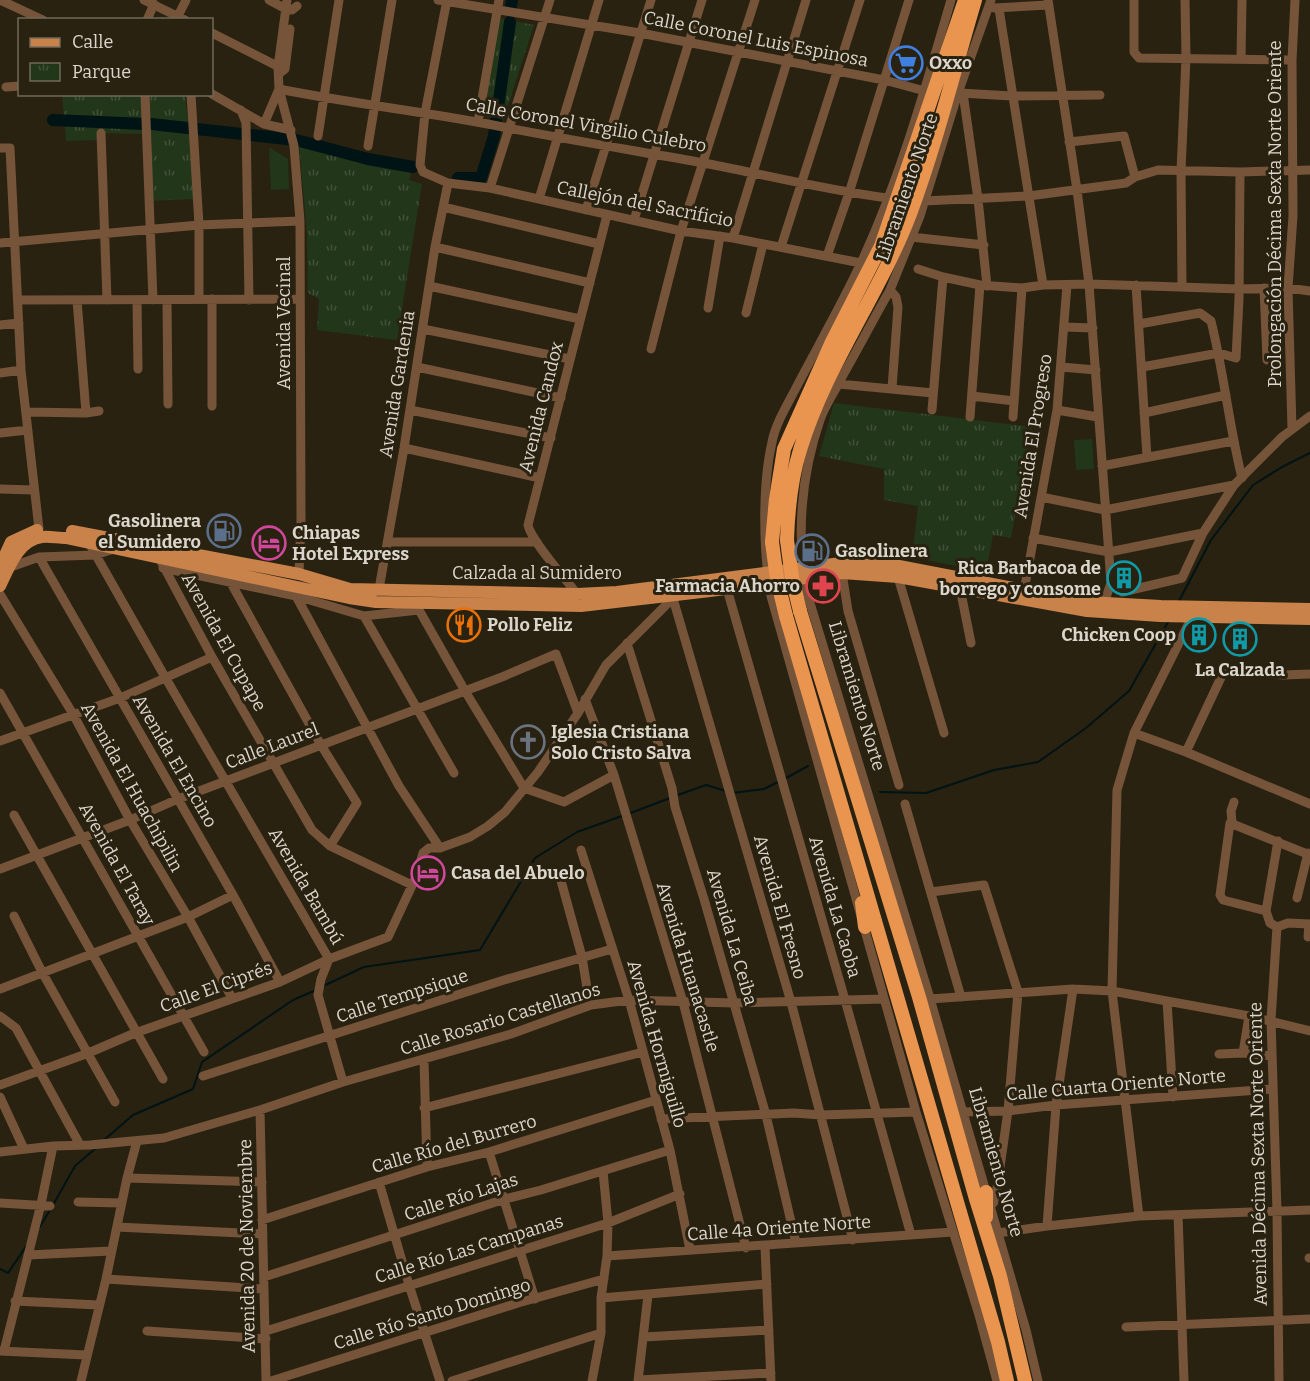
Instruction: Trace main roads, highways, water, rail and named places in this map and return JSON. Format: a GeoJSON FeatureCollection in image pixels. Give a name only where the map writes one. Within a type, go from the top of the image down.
{"type":"FeatureCollection","features":[{"type":"Feature","properties":{"kind":"highway","name":"Libramiento Norte"},"geometry":{"type":"LineString","coordinates":[[965,0],[881,246],[831,344],[784,449],[772,542],[783,621],[854,850],[998,1342],[1007,1381]]}},
{"type":"Feature","properties":{"kind":"highway","name":"Libramiento Norte"},"geometry":{"type":"LineString","coordinates":[[975,0],[910,214],[812,416],[799,451],[789,499],[787,540],[792,578],[807,613],[873,842],[992,1232],[1025,1381]]}},
{"type":"Feature","properties":{"kind":"highway"},"geometry":{"type":"LineString","coordinates":[[915,150],[918,110]]}},
{"type":"Feature","properties":{"kind":"highway"},"geometry":{"type":"LineString","coordinates":[[931,148],[944,135]]}},
{"type":"Feature","properties":{"kind":"highway"},"geometry":{"type":"LineString","coordinates":[[873,842],[890,866]]}},
{"type":"Feature","properties":{"kind":"highway"},"geometry":{"type":"LineString","coordinates":[[854,850],[866,927]]}},
{"type":"Feature","properties":{"kind":"highway"},"geometry":{"type":"LineString","coordinates":[[986,1192],[992,1232]]}},
{"type":"Feature","properties":{"kind":"highway"},"geometry":{"type":"LineString","coordinates":[[947,1210],[968,1241]]}},
{"type":"Feature","properties":{"kind":"main road","name":"Calzada al Sumidero"},"geometry":{"type":"LineString","coordinates":[[4,567],[6,540],[39,529],[67,530],[142,548],[299,574],[350,589],[491,598],[674,590],[804,573],[841,563],[899,566],[1024,591],[1075,604],[1132,605],[1161,611],[1191,613],[1305,614]]}},
{"type":"Feature","properties":{"kind":"main road"},"geometry":{"type":"LineString","coordinates":[[0,586],[4,567],[30,542],[41,537],[66,538],[115,548],[142,548],[161,562],[296,591],[419,606],[491,598],[581,606],[674,590],[727,589],[768,578]]}},
{"type":"Feature","properties":{"kind":"main road"},"geometry":{"type":"LineString","coordinates":[[804,573],[898,576],[960,588],[1075,604],[1113,614],[1161,611]]}},
{"type":"Feature","properties":{"kind":"waterway"},"geometry":{"type":"LineString","coordinates":[[511,7],[512,0]]}},
{"type":"Feature","properties":{"kind":"waterway"},"geometry":{"type":"LineString","coordinates":[[458,178],[481,178],[494,136],[510,22]]}},
{"type":"Feature","properties":{"kind":"waterway"},"geometry":{"type":"LineString","coordinates":[[53,120],[145,124]]}},
{"type":"Feature","properties":{"kind":"waterway"},"geometry":{"type":"LineString","coordinates":[[151,124],[296,140],[368,159],[413,167]]}},
{"type":"Feature","properties":{"kind":"waterway"},"geometry":{"type":"LineString","coordinates":[[1179,601],[1211,540],[1253,485],[1310,453]]}},
{"type":"Feature","properties":{"kind":"waterway"},"geometry":{"type":"LineString","coordinates":[[880,792],[926,793],[994,770],[1038,762],[1086,728],[1129,691],[1168,622]]}},
{"type":"Feature","properties":{"kind":"waterway"},"geometry":{"type":"LineString","coordinates":[[786,778],[808,766]]}},
{"type":"Feature","properties":{"kind":"waterway"},"geometry":{"type":"LineString","coordinates":[[732,793],[764,789],[778,782]]}},
{"type":"Feature","properties":{"kind":"waterway"},"geometry":{"type":"LineString","coordinates":[[675,796],[706,785],[726,791]]}},
{"type":"Feature","properties":{"kind":"waterway"},"geometry":{"type":"LineString","coordinates":[[628,814],[670,798]]}},
{"type":"Feature","properties":{"kind":"waterway"},"geometry":{"type":"LineString","coordinates":[[321,987],[364,967],[480,950],[535,858],[577,832],[622,816]]}},
{"type":"Feature","properties":{"kind":"waterway"},"geometry":{"type":"LineString","coordinates":[[104,1140],[133,1115],[193,1089],[202,1062],[293,1000],[316,990]]}},
{"type":"Feature","properties":{"kind":"waterway"},"geometry":{"type":"LineString","coordinates":[[53,1205],[75,1166],[96,1148]]}},
{"type":"Feature","properties":{"kind":"waterway"},"geometry":{"type":"LineString","coordinates":[[39,1228],[50,1210]]}},
{"type":"Feature","properties":{"kind":"waterway"},"geometry":{"type":"LineString","coordinates":[[0,1269],[8,1273],[27,1245]]}},
{"type":"Feature","properties":{"kind":"place","name":"Oxxo"},"geometry":{"type":"Point","coordinates":[906,63]}},
{"type":"Feature","properties":{"kind":"place","name":"Gasolinera el Sumidero"},"geometry":{"type":"Point","coordinates":[224,531]}},
{"type":"Feature","properties":{"kind":"place","name":"Chiapas Hotel Express"},"geometry":{"type":"Point","coordinates":[269,543]}},
{"type":"Feature","properties":{"kind":"place","name":"Gasolinera"},"geometry":{"type":"Point","coordinates":[812,551]}},
{"type":"Feature","properties":{"kind":"place","name":"Rica Barbacoa de borrego y consome"},"geometry":{"type":"Point","coordinates":[1124,578]}},
{"type":"Feature","properties":{"kind":"place","name":"Farmacia Ahorro"},"geometry":{"type":"Point","coordinates":[823,586]}},
{"type":"Feature","properties":{"kind":"place","name":"Pollo Feliz"},"geometry":{"type":"Point","coordinates":[464,625]}},
{"type":"Feature","properties":{"kind":"place","name":"Chicken Coop"},"geometry":{"type":"Point","coordinates":[1199,635]}},
{"type":"Feature","properties":{"kind":"place","name":"La Calzada"},"geometry":{"type":"Point","coordinates":[1240,639]}},
{"type":"Feature","properties":{"kind":"place","name":"Iglesia Cristiana Solo Cristo Salva"},"geometry":{"type":"Point","coordinates":[528,742]}},
{"type":"Feature","properties":{"kind":"place","name":"Casa del Abuelo"},"geometry":{"type":"Point","coordinates":[428,873]}}]}
